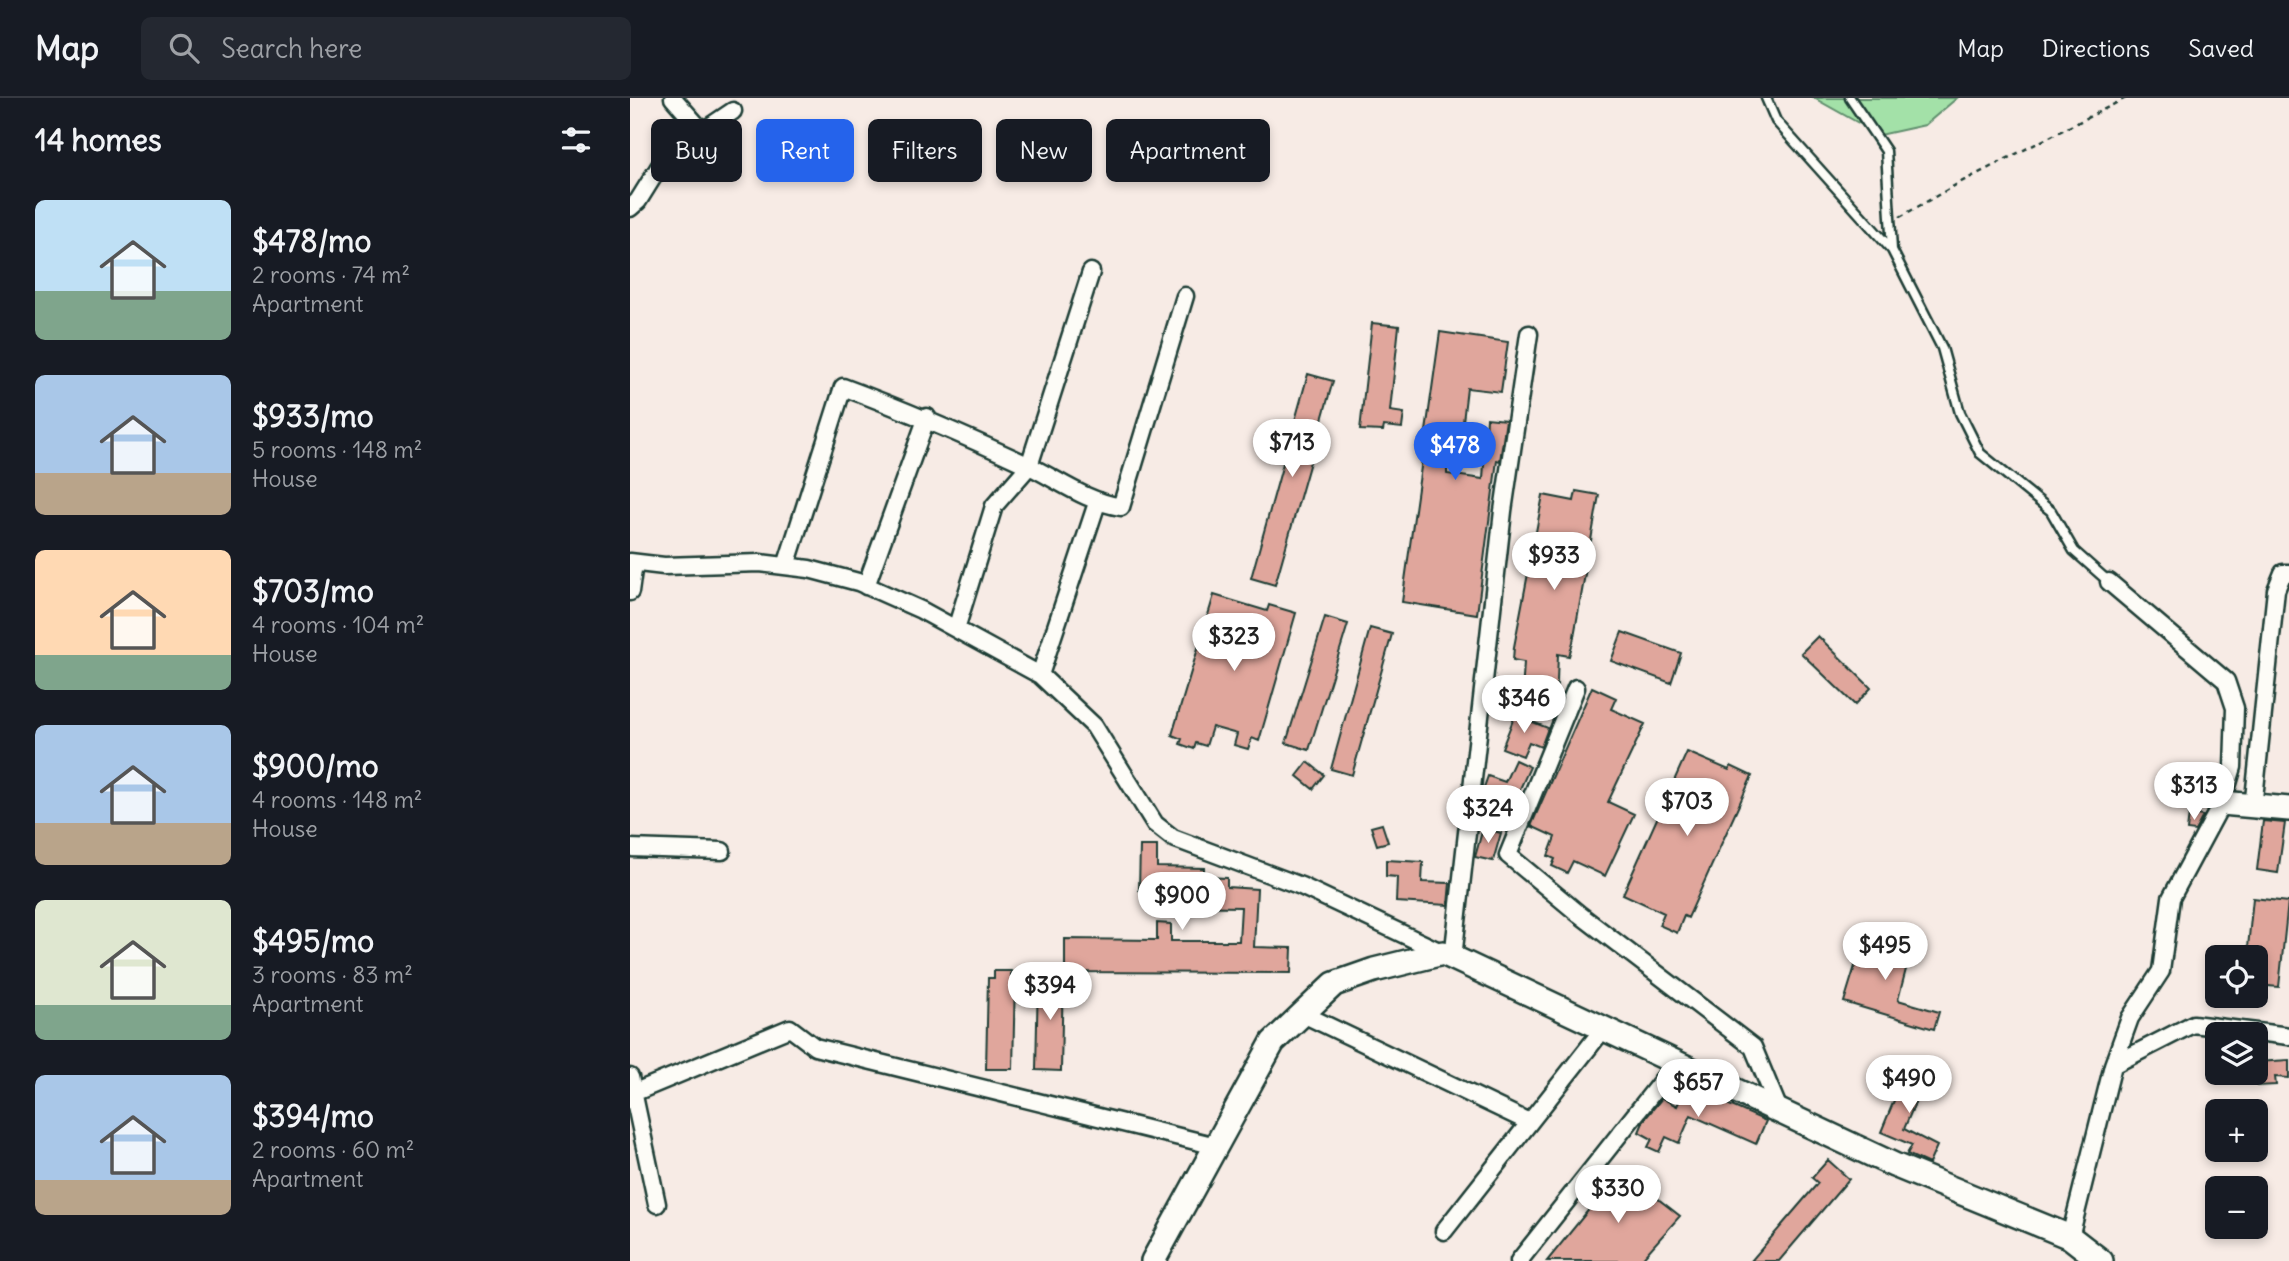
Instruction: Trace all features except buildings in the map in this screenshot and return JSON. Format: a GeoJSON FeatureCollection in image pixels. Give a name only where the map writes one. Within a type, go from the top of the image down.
{"type":"FeatureCollection","features":[{"type":"Feature","properties":{"kind":"street"},"geometry":{"type":"LineString","coordinates":[[673,98],[692,119]]}},
{"type":"Feature","properties":{"kind":"street"},"geometry":{"type":"LineString","coordinates":[[722,119],[733,111]]}},
{"type":"Feature","properties":{"kind":"street"},"geometry":{"type":"LineString","coordinates":[[633,200],[651,176]]}},
{"type":"Feature","properties":{"kind":"street"},"geometry":{"type":"LineString","coordinates":[[956,629],[994,506],[1029,466],[1091,272]]}},
{"type":"Feature","properties":{"kind":"street"},"geometry":{"type":"LineString","coordinates":[[786,566],[843,387],[927,418],[1029,466],[1097,503],[1121,507],[1185,296]]}},
{"type":"Feature","properties":{"kind":"street"},"geometry":{"type":"LineString","coordinates":[[1448,956],[1503,511],[1529,334]]}},
{"type":"Feature","properties":{"kind":"street"},"geometry":{"type":"LineString","coordinates":[[866,586],[927,418]]}},
{"type":"Feature","properties":{"kind":"street"},"geometry":{"type":"LineString","coordinates":[[1040,675],[1097,503]]}},
{"type":"Feature","properties":{"kind":"street"},"geometry":{"type":"LineString","coordinates":[[630,592],[632,563],[786,566],[809,569],[866,586],[956,629],[1040,675],[1094,726],[1155,824],[1173,838],[1301,886],[1894,1165],[2070,1237],[2101,1261]]}},
{"type":"Feature","properties":{"kind":"street"},"geometry":{"type":"LineString","coordinates":[[2253,808],[2276,590],[2283,573],[2289,573]]}},
{"type":"Feature","properties":{"kind":"street"},"geometry":{"type":"LineString","coordinates":[[2070,1237],[2113,1065],[2130,1018],[2161,971],[2171,898],[2222,803],[2233,767],[2235,708],[2226,681],[2109,582]]}},
{"type":"Feature","properties":{"kind":"street"},"geometry":{"type":"LineString","coordinates":[[1576,688],[1508,855],[1578,914],[1752,1047],[1780,1112]]}},
{"type":"Feature","properties":{"kind":"street"},"geometry":{"type":"LineString","coordinates":[[2222,803],[2253,808],[2289,808]]}},
{"type":"Feature","properties":{"kind":"street"},"geometry":{"type":"LineString","coordinates":[[630,848],[722,851]]}},
{"type":"Feature","properties":{"kind":"street"},"geometry":{"type":"LineString","coordinates":[[1153,1261],[1273,1042],[1334,984],[1374,970],[1448,956]]}},
{"type":"Feature","properties":{"kind":"street"},"geometry":{"type":"LineString","coordinates":[[1303,1014],[1529,1122]]}},
{"type":"Feature","properties":{"kind":"street"},"geometry":{"type":"LineString","coordinates":[[2113,1065],[2193,1024],[2289,1037]]}},
{"type":"Feature","properties":{"kind":"street"},"geometry":{"type":"LineString","coordinates":[[657,1204],[632,1085],[790,1028],[815,1047],[1216,1146]]}},
{"type":"Feature","properties":{"kind":"street"},"geometry":{"type":"LineString","coordinates":[[1444,1231],[1604,1028]]}},
{"type":"Feature","properties":{"kind":"street"},"geometry":{"type":"LineString","coordinates":[[1519,1261],[1676,1063]]}},
{"type":"Feature","properties":{"kind":"lane"},"geometry":{"type":"LineString","coordinates":[[1766,98],[1776,121],[1892,250],[1942,348],[1960,413],[1980,453],[2051,511],[2074,551],[2109,582]]}},
{"type":"Feature","properties":{"kind":"lane"},"geometry":{"type":"LineString","coordinates":[[1850,98],[1886,152],[1892,250]]}},
{"type":"Feature","properties":{"kind":"path"},"geometry":{"type":"LineString","coordinates":[[1891,222],[1959,183],[2126,98]]}},
{"type":"Feature","properties":{"kind":"green space"},"geometry":{"type":"Polygon","coordinates":[[[1814,98],[1957,98],[1925,125],[1880,135],[1814,98]]]}}]}
